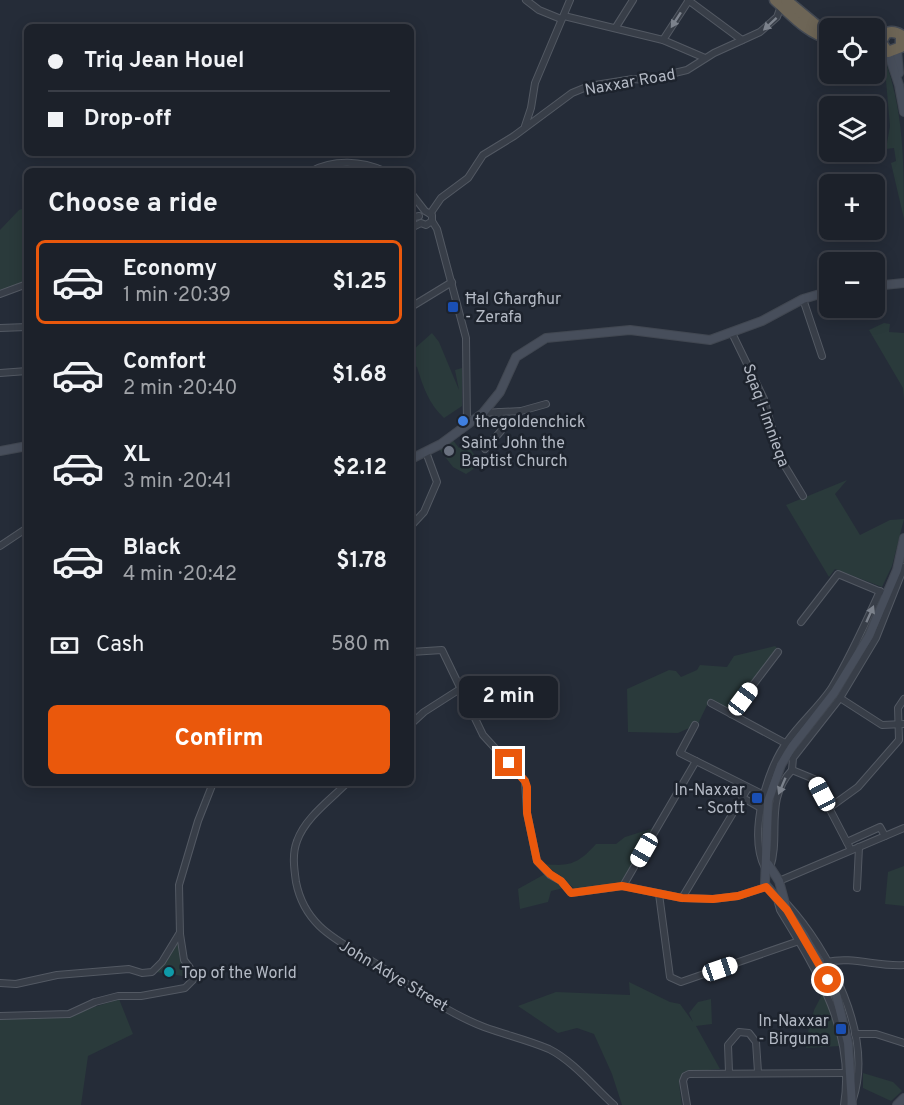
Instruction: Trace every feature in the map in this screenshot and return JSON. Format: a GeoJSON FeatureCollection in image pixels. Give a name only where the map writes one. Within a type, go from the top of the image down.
{"type":"FeatureCollection","features":[{"type":"Feature","properties":{"kind":"highway"},"geometry":{"type":"LineString","coordinates":[[781,2],[819,28]]}},
{"type":"Feature","properties":{"kind":"highway"},"geometry":{"type":"LineString","coordinates":[[781,2],[803,26],[819,36]]}},
{"type":"Feature","properties":{"kind":"highway"},"geometry":{"type":"LineString","coordinates":[[885,33],[891,31],[901,35],[902,44],[886,49]]}},
{"type":"Feature","properties":{"kind":"main road"},"geometry":{"type":"LineString","coordinates":[[886,49],[899,62],[899,85]]}},
{"type":"Feature","properties":{"kind":"main road"},"geometry":{"type":"LineString","coordinates":[[886,49],[899,85],[904,112]]}},
{"type":"Feature","properties":{"kind":"main road"},"geometry":{"type":"LineString","coordinates":[[885,285],[902,283]]}},
{"type":"Feature","properties":{"kind":"main road"},"geometry":{"type":"LineString","coordinates":[[414,458],[426,452],[483,413],[500,392],[516,357],[546,338],[630,330],[710,340],[762,321],[803,299],[819,294]]}},
{"type":"Feature","properties":{"kind":"main road"},"geometry":{"type":"LineString","coordinates":[[0,451],[24,447]]}},
{"type":"Feature","properties":{"kind":"main road"},"geometry":{"type":"LineString","coordinates":[[849,1102],[848,1042],[836,994],[771,880],[766,858],[768,801],[781,765],[792,747],[834,693],[869,636],[884,592],[897,570],[904,538]]}},
{"type":"Feature","properties":{"kind":"main road"},"geometry":{"type":"LineString","coordinates":[[897,1105],[904,1098]]}},
{"type":"Feature","properties":{"kind":"street"},"geometry":{"type":"LineString","coordinates":[[526,0],[539,10],[663,40],[705,58]]}},
{"type":"Feature","properties":{"kind":"street"},"geometry":{"type":"LineString","coordinates":[[525,126],[535,83],[570,0]]}},
{"type":"Feature","properties":{"kind":"street"},"geometry":{"type":"LineString","coordinates":[[616,27],[633,0]]}},
{"type":"Feature","properties":{"kind":"street"},"geometry":{"type":"LineString","coordinates":[[663,40],[689,0],[742,40]]}},
{"type":"Feature","properties":{"kind":"street","name":"Naxxar Road"},"geometry":{"type":"LineString","coordinates":[[426,216],[441,198],[468,178],[483,155],[572,93],[580,89],[687,70],[705,58],[752,36],[777,17],[781,2]]}},
{"type":"Feature","properties":{"kind":"street"},"geometry":{"type":"LineString","coordinates":[[899,62],[904,72]]}},
{"type":"Feature","properties":{"kind":"street"},"geometry":{"type":"LineString","coordinates":[[317,168],[352,162],[373,168]]}},
{"type":"Feature","properties":{"kind":"street"},"geometry":{"type":"LineString","coordinates":[[414,198],[437,229],[466,338],[467,425]]}},
{"type":"Feature","properties":{"kind":"street"},"geometry":{"type":"LineString","coordinates":[[414,218],[426,216]]}},
{"type":"Feature","properties":{"kind":"street"},"geometry":{"type":"LineString","coordinates":[[421,223],[426,225],[426,216]]}},
{"type":"Feature","properties":{"kind":"street"},"geometry":{"type":"LineString","coordinates":[[414,226],[421,223],[426,216]]}},
{"type":"Feature","properties":{"kind":"street"},"geometry":{"type":"LineString","coordinates":[[414,305],[452,282]]}},
{"type":"Feature","properties":{"kind":"street"},"geometry":{"type":"LineString","coordinates":[[0,294],[24,285]]}},
{"type":"Feature","properties":{"kind":"street"},"geometry":{"type":"LineString","coordinates":[[803,299],[822,356]]}},
{"type":"Feature","properties":{"kind":"street"},"geometry":{"type":"LineString","coordinates":[[0,328],[24,327]]}},
{"type":"Feature","properties":{"kind":"street","name":"Sqaq l-Imnieqa"},"geometry":{"type":"LineString","coordinates":[[732,333],[764,399],[780,458],[803,496]]}},
{"type":"Feature","properties":{"kind":"street"},"geometry":{"type":"LineString","coordinates":[[0,373],[24,371]]}},
{"type":"Feature","properties":{"kind":"street"},"geometry":{"type":"LineString","coordinates":[[483,413],[521,411],[546,404]]}},
{"type":"Feature","properties":{"kind":"street"},"geometry":{"type":"LineString","coordinates":[[485,449],[501,431],[499,412]]}},
{"type":"Feature","properties":{"kind":"street"},"geometry":{"type":"LineString","coordinates":[[414,523],[424,512],[437,482],[426,452]]}},
{"type":"Feature","properties":{"kind":"street"},"geometry":{"type":"LineString","coordinates":[[0,546],[24,530]]}},
{"type":"Feature","properties":{"kind":"street"},"geometry":{"type":"LineString","coordinates":[[771,880],[774,858],[774,812],[782,781],[792,770],[793,758],[840,698],[876,638],[904,572]]}},
{"type":"Feature","properties":{"kind":"street"},"geometry":{"type":"LineString","coordinates":[[771,880],[759,857],[759,807],[762,794],[785,743],[830,691],[884,592],[838,574],[801,622]]}},
{"type":"Feature","properties":{"kind":"street"},"geometry":{"type":"LineString","coordinates":[[414,652],[442,650],[483,735],[525,781],[527,813],[537,861],[561,881],[571,893],[622,886],[682,898],[713,899],[738,896],[771,880],[904,828]]}},
{"type":"Feature","properties":{"kind":"street"},"geometry":{"type":"LineString","coordinates":[[732,714],[778,652]]}},
{"type":"Feature","properties":{"kind":"street"},"geometry":{"type":"LineString","coordinates":[[414,721],[424,712],[460,689]]}},
{"type":"Feature","properties":{"kind":"street"},"geometry":{"type":"LineString","coordinates":[[840,698],[882,725],[900,724]]}},
{"type":"Feature","properties":{"kind":"street"},"geometry":{"type":"LineString","coordinates":[[829,808],[858,787],[898,740],[900,724],[898,708],[904,699]]}},
{"type":"Feature","properties":{"kind":"street"},"geometry":{"type":"LineString","coordinates":[[711,703],[785,743]]}},
{"type":"Feature","properties":{"kind":"street"},"geometry":{"type":"LineString","coordinates":[[695,725],[680,753],[762,794]]}},
{"type":"Feature","properties":{"kind":"street"},"geometry":{"type":"LineString","coordinates":[[622,886],[696,761]]}},
{"type":"Feature","properties":{"kind":"street"},"geometry":{"type":"LineString","coordinates":[[792,770],[814,779],[851,850]]}},
{"type":"Feature","properties":{"kind":"street"},"geometry":{"type":"LineString","coordinates":[[0,1016],[69,1014],[95,1002],[118,996],[141,996],[185,988],[193,980],[193,972],[184,960],[180,934],[179,885],[198,820],[212,786]]}},
{"type":"Feature","properties":{"kind":"street","name":"John Adye Street"},"geometry":{"type":"LineString","coordinates":[[344,786],[306,825],[297,842],[293,864],[299,894],[311,918],[327,935],[414,989],[482,1026],[551,1050],[614,1105]]}},
{"type":"Feature","properties":{"kind":"street"},"geometry":{"type":"LineString","coordinates":[[682,898],[748,788]]}},
{"type":"Feature","properties":{"kind":"street"},"geometry":{"type":"LineString","coordinates":[[743,798],[759,807]]}},
{"type":"Feature","properties":{"kind":"street"},"geometry":{"type":"LineString","coordinates":[[847,842],[880,827],[885,836]]}},
{"type":"Feature","properties":{"kind":"street"},"geometry":{"type":"LineString","coordinates":[[857,888],[859,847]]}},
{"type":"Feature","properties":{"kind":"street"},"geometry":{"type":"LineString","coordinates":[[659,894],[670,977],[681,982],[799,941]]}},
{"type":"Feature","properties":{"kind":"street"},"geometry":{"type":"LineString","coordinates":[[687,1105],[683,1081],[689,1074],[758,1072],[848,1075],[834,1009],[799,941],[780,910],[783,903],[801,920],[841,988],[855,1034],[858,1082],[849,1102]]}},
{"type":"Feature","properties":{"kind":"street"},"geometry":{"type":"LineString","coordinates":[[0,983],[16,984],[57,975],[129,969],[142,973],[152,972],[162,963],[180,934]]}},
{"type":"Feature","properties":{"kind":"street"},"geometry":{"type":"LineString","coordinates":[[827,962],[841,959],[888,966],[904,965]]}},
{"type":"Feature","properties":{"kind":"street"},"geometry":{"type":"LineString","coordinates":[[729,1072],[728,1045],[739,1032],[749,1033],[756,1042],[758,1072]]}},
{"type":"Feature","properties":{"kind":"street"},"geometry":{"type":"LineString","coordinates":[[855,1034],[876,1034],[904,1043]]}},
{"type":"Feature","properties":{"kind":"shaded area"},"geometry":{"type":"Polygon","coordinates":[[[885,61],[896,97],[902,137],[904,219],[891,163],[896,161],[894,148],[886,149],[890,126],[885,61]]]}},
{"type":"Feature","properties":{"kind":"shaded area"},"geometry":{"type":"Polygon","coordinates":[[[24,208],[24,281],[0,292],[0,230],[19,210],[24,208]]]}},
{"type":"Feature","properties":{"kind":"shaded area"},"geometry":{"type":"Polygon","coordinates":[[[884,323],[890,324],[889,332],[904,333],[904,400],[903,388],[869,330],[884,323]]]}},
{"type":"Feature","properties":{"kind":"shaded area"},"geometry":{"type":"Polygon","coordinates":[[[432,333],[439,342],[459,390],[455,370],[462,368],[462,406],[444,418],[427,395],[417,367],[414,365],[414,349],[432,333]]]}},
{"type":"Feature","properties":{"kind":"shaded area"},"geometry":{"type":"Polygon","coordinates":[[[452,439],[459,448],[466,443],[481,464],[466,474],[453,467],[439,449],[452,439]]]}},
{"type":"Feature","properties":{"kind":"shaded area"},"geometry":{"type":"Polygon","coordinates":[[[847,480],[835,494],[860,535],[890,520],[904,519],[892,566],[882,587],[835,569],[829,577],[786,505],[847,480]]]}},
{"type":"Feature","properties":{"kind":"shaded area"},"geometry":{"type":"Polygon","coordinates":[[[775,646],[777,648],[732,707],[727,708],[708,703],[698,724],[678,733],[628,732],[627,689],[669,670],[676,671],[681,677],[697,670],[700,665],[727,667],[734,656],[775,646]]]}},
{"type":"Feature","properties":{"kind":"shaded area"},"geometry":{"type":"Polygon","coordinates":[[[654,828],[621,882],[575,889],[545,864],[568,864],[584,856],[596,844],[616,844],[625,837],[654,828]]]}},
{"type":"Feature","properties":{"kind":"shaded area"},"geometry":{"type":"Polygon","coordinates":[[[904,866],[904,906],[885,904],[888,872],[904,866]]]}},
{"type":"Feature","properties":{"kind":"shaded area"},"geometry":{"type":"Polygon","coordinates":[[[545,874],[556,878],[564,888],[551,891],[548,902],[520,909],[518,889],[545,874]]]}},
{"type":"Feature","properties":{"kind":"shaded area"},"geometry":{"type":"Polygon","coordinates":[[[179,941],[181,958],[189,977],[156,972],[165,964],[179,941]]]}},
{"type":"Feature","properties":{"kind":"shaded area"},"geometry":{"type":"Polygon","coordinates":[[[629,982],[670,1002],[680,1004],[693,1022],[689,1013],[698,1002],[711,999],[712,1024],[696,1026],[720,1069],[684,1072],[680,1083],[682,1105],[622,1105],[612,1074],[594,1034],[577,1028],[558,1033],[518,1006],[556,992],[630,995],[629,982]]]}},
{"type":"Feature","properties":{"kind":"shaded area"},"geometry":{"type":"Polygon","coordinates":[[[824,991],[840,1046],[806,1048],[814,1010],[824,991]]]}},
{"type":"Feature","properties":{"kind":"shaded area"},"geometry":{"type":"Polygon","coordinates":[[[119,999],[133,1034],[88,1056],[81,1105],[0,1105],[0,1018],[70,1015],[119,999]]]}},
{"type":"Feature","properties":{"kind":"shaded area"},"geometry":{"type":"Polygon","coordinates":[[[863,1073],[893,1082],[902,1091],[891,1101],[863,1088],[863,1073]]]}},
{"type":"Feature","properties":{"kind":"place","name":"Ħal Għargħur - Zerafa"},"geometry":{"type":"Point","coordinates":[453,307]}},
{"type":"Feature","properties":{"kind":"place","name":"thegoldenchick"},"geometry":{"type":"Point","coordinates":[463,421]}},
{"type":"Feature","properties":{"kind":"place","name":"Saint John the Baptist Church"},"geometry":{"type":"Point","coordinates":[449,451]}},
{"type":"Feature","properties":{"kind":"place","name":"In-Naxxar - Scott"},"geometry":{"type":"Point","coordinates":[757,798]}},
{"type":"Feature","properties":{"kind":"place","name":"Top of the World"},"geometry":{"type":"Point","coordinates":[169,972]}},
{"type":"Feature","properties":{"kind":"place","name":"In-Naxxar - Birguma"},"geometry":{"type":"Point","coordinates":[841,1029]}},
{"type":"Feature","properties":{"kind":"route"},"geometry":{"type":"LineString","coordinates":[[509,763],[525,781],[527,787],[527,813],[537,861],[561,881],[571,893],[622,886],[682,898],[713,899],[738,896],[766,887],[787,910],[804,935],[828,980]]}}]}
